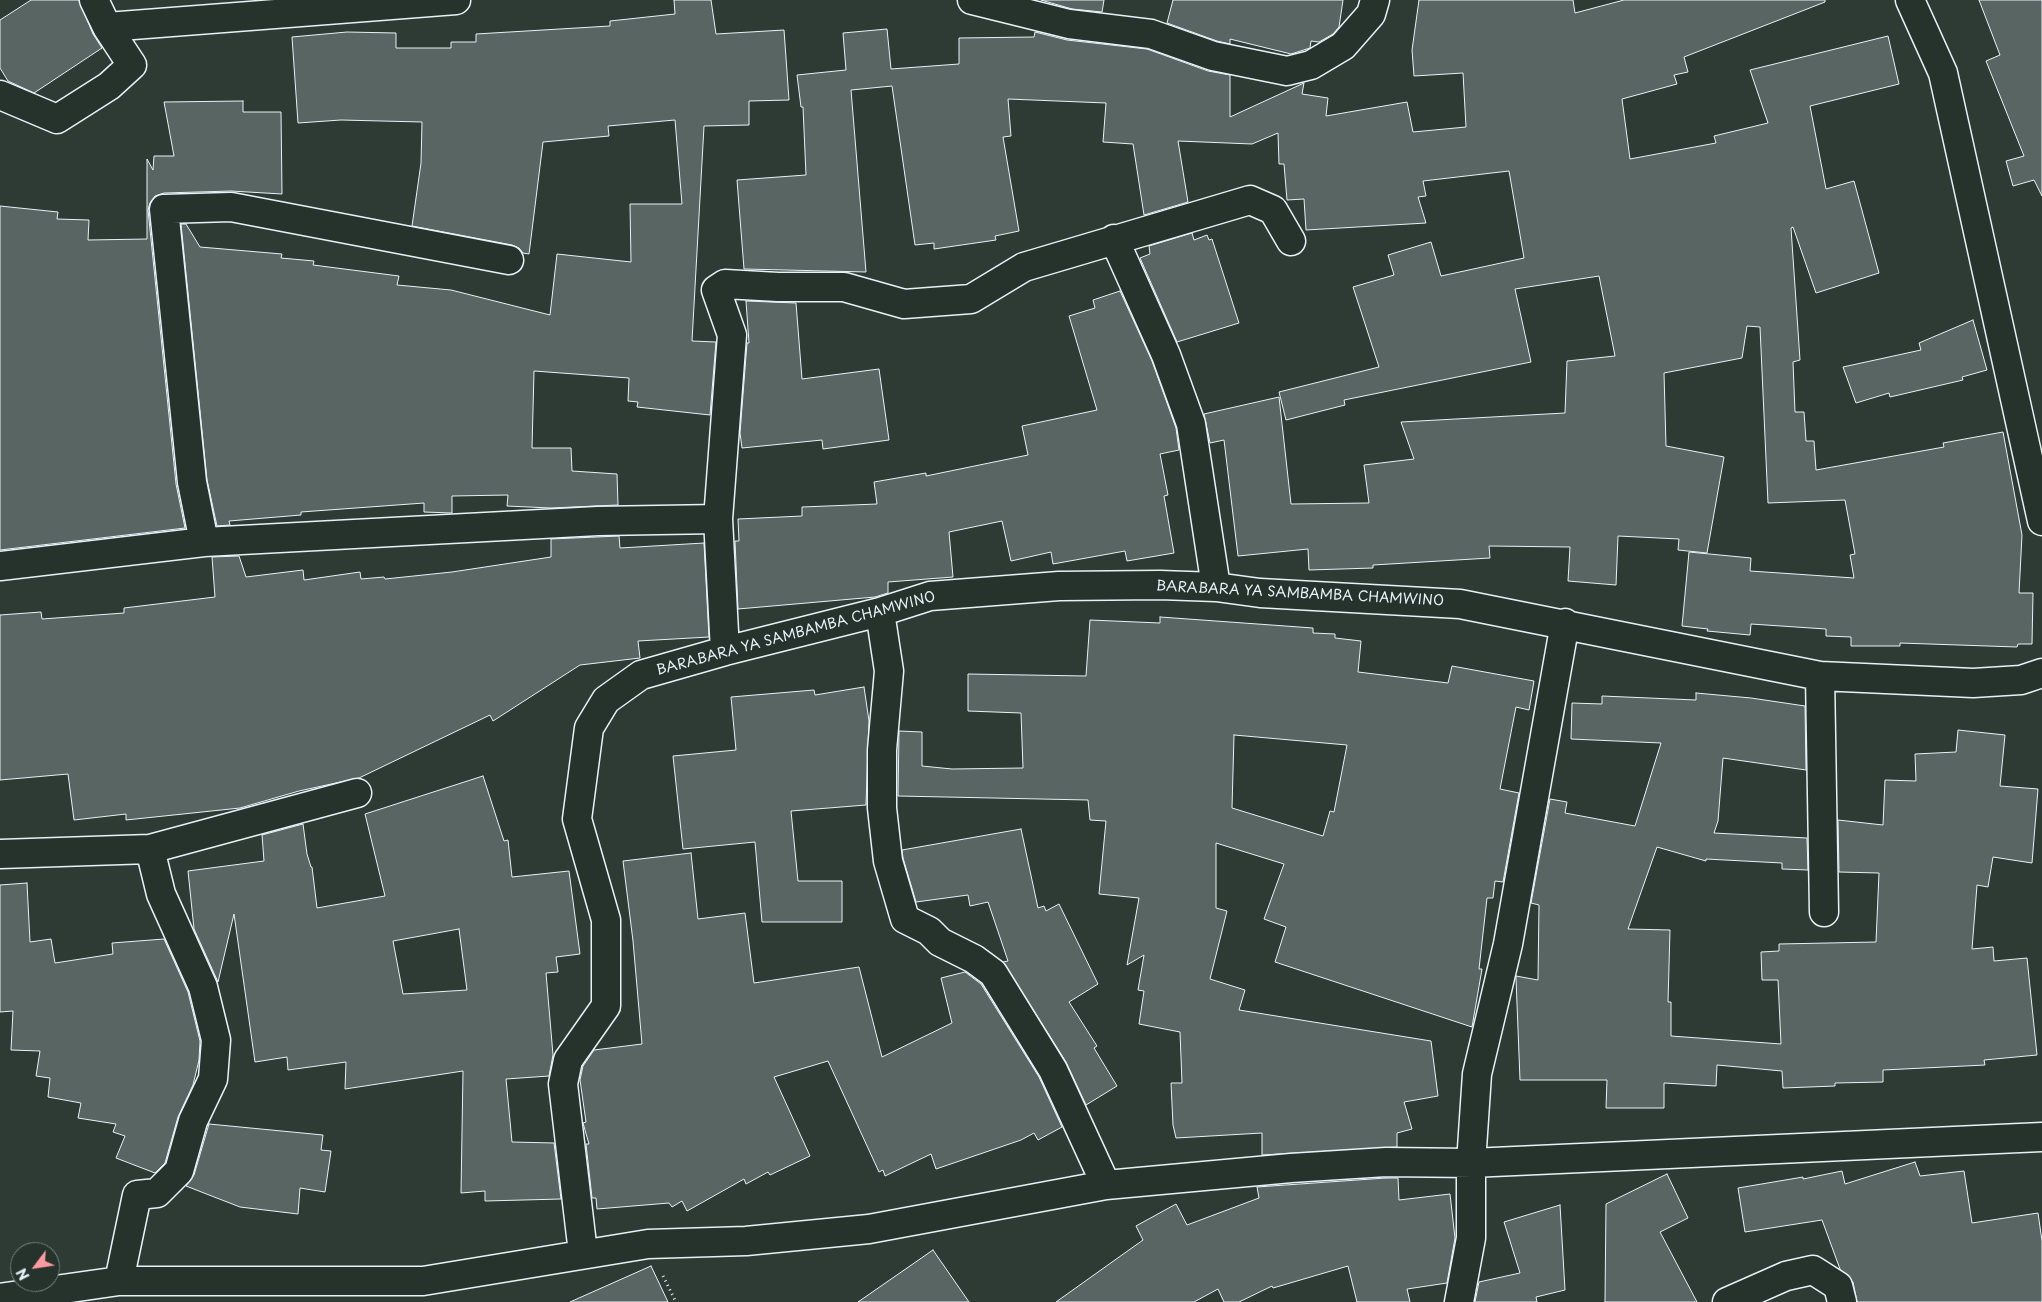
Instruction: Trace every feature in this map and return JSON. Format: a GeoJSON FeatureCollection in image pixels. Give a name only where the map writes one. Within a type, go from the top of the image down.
{"type":"FeatureCollection","features":[{"type":"Feature","properties":{"kind":"street"},"geometry":{"type":"LineString","coordinates":[[0,95],[57,119],[109,86],[132,65],[107,27],[94,0]]}},
{"type":"Feature","properties":{"kind":"street"},"geometry":{"type":"LineString","coordinates":[[107,27],[456,0]]}},
{"type":"Feature","properties":{"kind":"street"},"geometry":{"type":"LineString","coordinates":[[972,0],[1069,24],[1151,34],[1213,56],[1287,71],[1311,66],[1343,46],[1371,14],[1375,0]]}},
{"type":"Feature","properties":{"kind":"street"},"geometry":{"type":"LineString","coordinates":[[1910,0],[1943,73],[2042,521]]}},
{"type":"Feature","properties":{"kind":"street"},"geometry":{"type":"LineString","coordinates":[[725,651],[718,519],[732,335],[716,290],[725,284],[778,287],[844,287],[904,304],[971,299],[1024,267],[1250,200],[1273,210],[1290,241]]}},
{"type":"Feature","properties":{"kind":"street"},"geometry":{"type":"LineString","coordinates":[[204,542],[192,482],[164,210],[231,207],[509,260]]}},
{"type":"Feature","properties":{"kind":"street"},"geometry":{"type":"LineString","coordinates":[[1114,239],[1166,355],[1191,424],[1216,587]]}},
{"type":"Feature","properties":{"kind":"street"},"geometry":{"type":"LineString","coordinates":[[0,566],[204,542],[598,521],[718,519]]}},
{"type":"Feature","properties":{"kind":"street","name":"BARABARA YA SAMBAMBA CHAMWINO"},"geometry":{"type":"LineString","coordinates":[[583,1253],[563,1084],[568,1060],[606,1006],[606,920],[576,819],[589,728],[606,700],[641,675],[725,651],[880,612],[930,596],[1059,586],[1216,587],[1260,593],[1460,604],[1565,623],[1820,676],[1973,683],[2021,680],[2042,673]]}},
{"type":"Feature","properties":{"kind":"street"},"geometry":{"type":"LineString","coordinates":[[880,612],[889,671],[882,750],[882,808],[888,860],[905,920],[930,931],[940,942],[974,959],[993,974],[1053,1070],[1106,1185]]}},
{"type":"Feature","properties":{"kind":"street"},"geometry":{"type":"LineString","coordinates":[[1459,1302],[1471,1238],[1471,1162],[1477,1074],[1510,934],[1565,623]]}},
{"type":"Feature","properties":{"kind":"street"},"geometry":{"type":"LineString","coordinates":[[1820,676],[1824,912]]}},
{"type":"Feature","properties":{"kind":"street"},"geometry":{"type":"LineString","coordinates":[[0,854],[150,849],[357,793]]}},
{"type":"Feature","properties":{"kind":"street"},"geometry":{"type":"LineString","coordinates":[[118,1281],[137,1195],[157,1193],[179,1171],[193,1121],[213,1079],[216,1040],[203,987],[161,894],[150,849]]}},
{"type":"Feature","properties":{"kind":"street"},"geometry":{"type":"LineString","coordinates":[[0,1298],[118,1281],[426,1292],[583,1253],[648,1244],[746,1241],[869,1228],[1106,1185],[1367,1163],[1471,1162],[2042,1137]]}},
{"type":"Feature","properties":{"kind":"street"},"geometry":{"type":"LineString","coordinates":[[1727,1302],[1786,1276],[1813,1270],[1838,1286],[1842,1302]]}},
{"type":"Feature","properties":{"kind":"building"},"geometry":{"type":"Polygon","coordinates":[[[31,0],[79,0],[93,34],[102,48],[34,93],[8,81],[0,68],[0,20],[31,0]]]}},
{"type":"Feature","properties":{"kind":"building"},"geometry":{"type":"Polygon","coordinates":[[[674,0],[711,0],[716,34],[784,30],[789,100],[749,101],[749,125],[704,126],[692,341],[716,342],[710,415],[637,407],[638,402],[628,401],[629,378],[534,371],[532,448],[571,448],[572,471],[617,474],[618,505],[551,508],[507,506],[508,495],[452,496],[452,513],[424,512],[424,503],[301,512],[301,515],[229,521],[230,525],[217,526],[207,480],[181,224],[186,224],[200,247],[282,254],[281,258],[314,261],[313,265],[399,276],[397,285],[451,290],[550,315],[557,254],[631,262],[630,204],[682,204],[675,120],[608,126],[609,136],[543,142],[529,254],[523,253],[519,248],[512,245],[412,226],[421,163],[422,122],[341,120],[298,123],[292,37],[347,32],[396,33],[396,48],[451,48],[451,42],[476,42],[476,34],[610,26],[610,21],[675,14],[674,0]]]}},
{"type":"Feature","properties":{"kind":"building"},"geometry":{"type":"Polygon","coordinates":[[[1041,0],[1104,0],[1102,12],[1072,9],[1041,0]]]}},
{"type":"Feature","properties":{"kind":"building"},"geometry":{"type":"Polygon","coordinates":[[[1173,0],[1343,0],[1339,27],[1333,34],[1319,42],[1311,41],[1310,48],[1291,54],[1230,39],[1230,44],[1217,41],[1167,23],[1173,0]]]}},
{"type":"Feature","properties":{"kind":"building"},"geometry":{"type":"Polygon","coordinates":[[[1419,0],[1573,0],[1575,13],[1624,0],[1825,0],[1825,2],[1684,57],[1688,72],[1674,75],[1677,84],[1622,99],[1630,159],[1716,143],[1714,136],[1768,123],[1750,70],[1888,36],[1899,84],[1810,106],[1826,189],[1854,181],[1879,273],[1816,293],[1793,227],[1791,228],[1800,360],[1793,362],[1795,412],[1804,412],[1806,441],[1814,441],[1816,470],[1944,447],[1943,443],[2003,432],[2022,535],[2019,593],[2033,593],[2032,644],[2018,644],[2017,647],[1900,643],[1900,646],[1851,646],[1851,637],[1826,636],[1826,629],[1751,624],[1750,635],[1707,631],[1708,629],[1682,626],[1689,552],[1751,558],[1750,571],[1854,578],[1850,555],[1855,554],[1845,500],[1768,503],[1760,327],[1747,326],[1742,358],[1664,373],[1666,446],[1724,457],[1707,553],[1678,550],[1679,539],[1618,536],[1616,585],[1568,581],[1570,547],[1489,546],[1490,558],[1373,565],[1373,568],[1309,570],[1308,549],[1238,556],[1224,440],[1210,443],[1204,414],[1279,397],[1291,504],[1369,503],[1364,465],[1414,459],[1401,422],[1565,413],[1567,361],[1615,356],[1599,276],[1515,289],[1531,362],[1344,400],[1345,405],[1286,420],[1279,392],[1379,367],[1353,287],[1394,275],[1388,255],[1431,242],[1441,276],[1524,258],[1509,171],[1423,181],[1426,196],[1418,197],[1426,223],[1306,230],[1304,199],[1287,200],[1284,164],[1279,164],[1278,133],[1252,144],[1178,141],[1188,202],[1144,215],[1133,144],[1103,142],[1106,103],[1008,99],[1011,136],[1003,137],[1019,231],[995,236],[996,240],[934,249],[934,243],[915,245],[892,86],[851,90],[866,272],[744,269],[737,180],[806,175],[803,107],[801,107],[797,75],[846,70],[843,33],[887,29],[891,69],[959,64],[959,38],[1034,37],[1035,32],[1067,40],[1147,49],[1208,71],[1230,75],[1230,117],[1304,83],[1302,94],[1328,98],[1326,116],[1407,102],[1413,132],[1466,127],[1463,73],[1414,76],[1412,50],[1419,0]]]}},
{"type":"Feature","properties":{"kind":"building"},"geometry":{"type":"Polygon","coordinates":[[[1979,0],[2042,0],[2042,196],[2034,180],[2013,186],[2006,161],[2024,156],[1986,61],[2000,55],[1979,0]]]}},
{"type":"Feature","properties":{"kind":"building"},"geometry":{"type":"Polygon","coordinates":[[[243,101],[243,112],[281,112],[282,194],[231,191],[164,193],[155,196],[148,210],[176,484],[185,528],[0,550],[0,206],[58,212],[57,219],[89,220],[88,240],[147,239],[147,159],[153,170],[154,156],[174,156],[164,102],[243,101]]]}},
{"type":"Feature","properties":{"kind":"building"},"geometry":{"type":"Polygon","coordinates":[[[1192,233],[1194,240],[1207,235],[1209,240],[1212,239],[1239,323],[1177,342],[1140,258],[1150,254],[1149,246],[1192,233]]]}},
{"type":"Feature","properties":{"kind":"building"},"geometry":{"type":"Polygon","coordinates":[[[1120,291],[1152,361],[1176,428],[1179,450],[1160,454],[1168,495],[1164,496],[1174,553],[1127,561],[1125,551],[1053,564],[1051,552],[1011,561],[1002,521],[949,532],[953,577],[888,582],[888,593],[875,597],[738,609],[735,541],[739,541],[738,519],[802,516],[802,507],[877,504],[874,482],[926,473],[926,476],[1028,455],[1022,426],[1097,410],[1069,316],[1095,308],[1093,300],[1120,291]]]}},
{"type":"Feature","properties":{"kind":"building"},"geometry":{"type":"Polygon","coordinates":[[[746,301],[796,303],[802,379],[879,369],[889,440],[823,449],[822,440],[742,448],[740,433],[747,343],[749,343],[746,301]]]}},
{"type":"Feature","properties":{"kind":"building"},"geometry":{"type":"Polygon","coordinates":[[[1973,320],[1987,370],[1962,377],[1963,380],[1890,397],[1889,393],[1856,403],[1843,367],[1921,350],[1919,343],[1973,320]]]}},
{"type":"Feature","properties":{"kind":"building"},"geometry":{"type":"Polygon","coordinates":[[[619,536],[620,548],[704,543],[709,637],[638,641],[640,658],[580,665],[493,721],[490,715],[359,778],[299,791],[240,808],[126,820],[126,814],[74,820],[68,774],[0,780],[0,615],[41,612],[42,619],[124,613],[124,608],[215,597],[212,557],[239,556],[246,577],[303,570],[304,580],[360,572],[361,579],[384,577],[385,579],[452,572],[551,557],[551,539],[619,536]]]}},
{"type":"Feature","properties":{"kind":"building"},"geometry":{"type":"Polygon","coordinates":[[[1160,617],[1313,628],[1313,633],[1335,634],[1335,638],[1361,641],[1358,672],[1448,683],[1452,666],[1534,681],[1529,710],[1516,707],[1500,789],[1519,793],[1503,882],[1495,881],[1493,898],[1487,898],[1479,969],[1482,969],[1472,1027],[1275,962],[1286,927],[1264,919],[1284,864],[1216,843],[1216,908],[1227,911],[1210,979],[1245,990],[1239,1010],[1431,1041],[1438,1096],[1404,1102],[1412,1129],[1397,1133],[1397,1147],[1262,1155],[1262,1133],[1176,1138],[1173,1125],[1171,1083],[1182,1083],[1180,1032],[1139,1024],[1144,991],[1138,990],[1144,955],[1127,965],[1139,898],[1099,894],[1106,821],[1090,820],[1088,800],[898,796],[899,731],[922,732],[922,766],[952,769],[1023,768],[1021,713],[968,711],[968,674],[1086,676],[1090,620],[1160,623],[1160,617]],[[1234,735],[1232,808],[1323,836],[1330,811],[1334,812],[1347,745],[1234,735]]]}},
{"type":"Feature","properties":{"kind":"building"},"geometry":{"type":"Polygon","coordinates":[[[864,687],[869,721],[866,805],[791,811],[798,881],[842,881],[842,922],[762,922],[755,842],[683,849],[673,756],[736,750],[731,697],[814,690],[815,695],[864,687]]]}},
{"type":"Feature","properties":{"kind":"building"},"geometry":{"type":"Polygon","coordinates":[[[1696,693],[1751,698],[1805,706],[1806,770],[1723,758],[1718,821],[1714,833],[1807,838],[1808,870],[1782,869],[1782,863],[1706,859],[1706,861],[1657,847],[1628,929],[1670,930],[1668,1002],[1671,1002],[1671,1036],[1781,1044],[1778,980],[1762,980],[1761,952],[1779,951],[1779,944],[1876,942],[1879,873],[1839,872],[1838,820],[1883,825],[1885,780],[1916,781],[1915,754],[1956,752],[1958,730],[2005,735],[2000,786],[2038,789],[2032,863],[1993,857],[1988,887],[1977,885],[1972,949],[1993,947],[1994,961],[2027,958],[2037,1055],[1984,1060],[1985,1065],[1883,1070],[1883,1082],[1835,1083],[1835,1086],[1783,1088],[1782,1071],[1717,1065],[1716,1086],[1664,1083],[1664,1108],[1606,1108],[1607,1080],[1520,1080],[1516,976],[1538,980],[1539,905],[1531,903],[1550,799],[1567,802],[1565,813],[1635,826],[1661,743],[1571,739],[1572,703],[1602,704],[1602,696],[1696,700],[1696,693]]]}},
{"type":"Feature","properties":{"kind":"building"},"geometry":{"type":"Polygon","coordinates":[[[483,776],[504,841],[508,840],[512,877],[569,871],[580,954],[556,957],[558,972],[546,973],[553,1055],[549,1076],[506,1079],[512,1142],[554,1143],[561,1199],[485,1201],[485,1191],[461,1193],[463,1071],[345,1089],[346,1062],[288,1070],[287,1057],[255,1062],[234,914],[218,982],[194,929],[188,871],[264,861],[262,835],[303,824],[307,854],[312,867],[317,908],[385,896],[365,814],[483,776]],[[459,929],[393,941],[403,994],[467,990],[459,929]]]}},
{"type":"Feature","properties":{"kind":"building"},"geometry":{"type":"Polygon","coordinates":[[[1021,829],[1038,908],[1044,906],[1046,911],[1059,904],[1098,984],[1069,1002],[1097,1046],[1094,1048],[1117,1086],[1086,1105],[1066,1062],[1003,962],[1008,961],[988,902],[970,906],[968,895],[916,902],[903,858],[902,850],[1021,829]]]}},
{"type":"Feature","properties":{"kind":"building"},"geometry":{"type":"Polygon","coordinates":[[[691,853],[698,919],[745,913],[754,983],[859,967],[882,1057],[952,1023],[941,978],[965,972],[981,984],[1039,1077],[1062,1127],[1038,1140],[1034,1133],[1021,1140],[936,1169],[931,1154],[885,1176],[883,1170],[879,1172],[828,1061],[774,1077],[810,1156],[770,1175],[768,1172],[746,1184],[744,1179],[687,1211],[682,1201],[672,1207],[669,1203],[597,1209],[596,1198],[592,1198],[586,1144],[589,1144],[583,1123],[586,1122],[580,1080],[583,1066],[594,1050],[642,1044],[633,941],[623,861],[691,853]]]}},
{"type":"Feature","properties":{"kind":"building"},"geometry":{"type":"Polygon","coordinates":[[[27,883],[30,942],[51,939],[55,963],[113,954],[112,943],[164,939],[188,992],[200,1041],[199,1060],[193,1085],[178,1117],[165,1163],[155,1173],[116,1158],[125,1136],[113,1132],[116,1124],[78,1118],[81,1103],[48,1097],[50,1078],[36,1076],[40,1051],[11,1050],[13,1011],[0,1012],[0,885],[27,883]]]}},
{"type":"Feature","properties":{"kind":"building"},"geometry":{"type":"Polygon","coordinates":[[[209,1124],[323,1135],[321,1150],[331,1151],[325,1192],[300,1188],[298,1214],[240,1207],[186,1186],[194,1175],[209,1124]]]}},
{"type":"Feature","properties":{"kind":"building"},"geometry":{"type":"Polygon","coordinates":[[[1915,1162],[1920,1176],[1964,1171],[1972,1223],[2038,1213],[2042,1241],[2042,1302],[1857,1302],[1853,1282],[1840,1269],[1822,1220],[1745,1232],[1738,1188],[1803,1177],[1803,1179],[1842,1171],[1845,1184],[1915,1162]]]}},
{"type":"Feature","properties":{"kind":"building"},"geometry":{"type":"Polygon","coordinates":[[[1667,1174],[1688,1218],[1660,1232],[1697,1302],[1605,1302],[1606,1204],[1667,1174]]]}},
{"type":"Feature","properties":{"kind":"building"},"geometry":{"type":"Polygon","coordinates":[[[1398,1178],[1399,1200],[1450,1194],[1455,1238],[1447,1283],[1407,1289],[1410,1302],[1357,1302],[1348,1266],[1273,1288],[1272,1286],[1239,1302],[1224,1302],[1218,1289],[1194,1302],[1056,1302],[1143,1240],[1136,1226],[1176,1204],[1187,1225],[1259,1198],[1257,1187],[1398,1178]]]}},
{"type":"Feature","properties":{"kind":"building"},"geometry":{"type":"Polygon","coordinates":[[[1560,1205],[1565,1290],[1536,1297],[1537,1302],[1475,1302],[1479,1282],[1520,1273],[1504,1222],[1560,1205]]]}},
{"type":"Feature","properties":{"kind":"building"},"geometry":{"type":"Polygon","coordinates":[[[933,1250],[969,1302],[858,1302],[933,1250]]]}},
{"type":"Feature","properties":{"kind":"building"},"geometry":{"type":"Polygon","coordinates":[[[651,1266],[668,1302],[570,1302],[651,1266]]]}}]}
